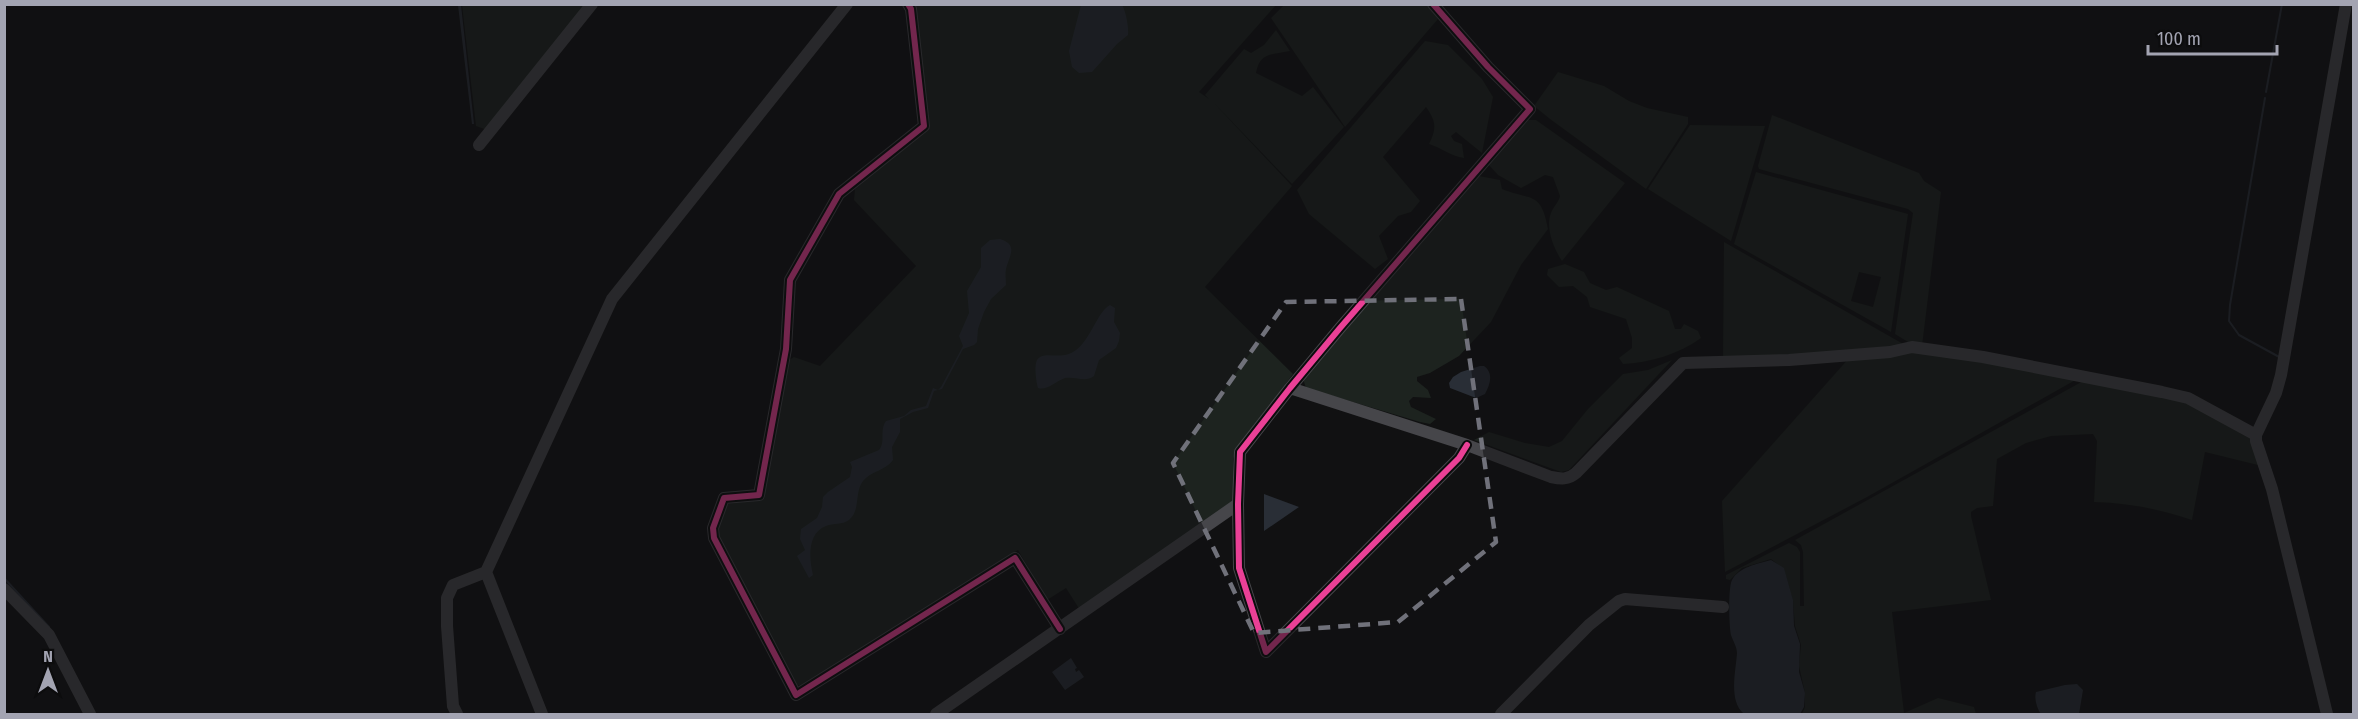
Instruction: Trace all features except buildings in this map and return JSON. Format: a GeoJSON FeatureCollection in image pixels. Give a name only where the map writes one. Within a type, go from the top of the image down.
{"type":"FeatureCollection","features":[{"type":"Feature","properties":{"kind":"street"},"geometry":{"type":"LineString","coordinates":[[479,145],[592,4]]}},
{"type":"Feature","properties":{"kind":"street"},"geometry":{"type":"LineString","coordinates":[[457,714],[453,706],[447,626],[447,597],[453,585],[486,572],[612,299],[847,4]]}},
{"type":"Feature","properties":{"kind":"street"},"geometry":{"type":"LineString","coordinates":[[908,4],[924,126],[839,194],[790,280],[786,348],[759,495],[724,498],[713,528],[714,538],[796,695],[1015,558],[1060,629]]}},
{"type":"Feature","properties":{"kind":"street"},"geometry":{"type":"LineString","coordinates":[[1433,4],[1488,67],[1530,109],[1290,388],[1240,452],[1238,504],[1240,577],[1266,652],[1460,458],[1467,445]]}},
{"type":"Feature","properties":{"kind":"street"},"geometry":{"type":"LineString","coordinates":[[2327,714],[2272,489],[2256,435],[2276,393],[2281,375],[2346,4]]}},
{"type":"Feature","properties":{"kind":"street"},"geometry":{"type":"LineString","coordinates":[[1290,388],[1467,445],[1551,477],[1570,478],[1683,363],[1800,359],[1890,352],[1912,347],[1983,357],[2188,398],[2256,435]]}},
{"type":"Feature","properties":{"kind":"street"},"geometry":{"type":"LineString","coordinates":[[936,714],[1238,504]]}},
{"type":"Feature","properties":{"kind":"street"},"geometry":{"type":"LineString","coordinates":[[486,572],[542,714]]}},
{"type":"Feature","properties":{"kind":"street"},"geometry":{"type":"LineString","coordinates":[[4,589],[49,635],[90,714]]}},
{"type":"Feature","properties":{"kind":"street"},"geometry":{"type":"LineString","coordinates":[[1506,713],[1589,625],[1619,600],[1723,607]]}},
{"type":"Feature","properties":{"kind":"highlighted area"},"geometry":{"type":"Polygon","coordinates":[[[1461,299],[1496,542],[1398,622],[1254,633],[1173,463],[1286,302],[1461,299]]]}},
{"type":"Feature","properties":{"kind":"shaded area"},"geometry":{"type":"Polygon","coordinates":[[[1428,4],[1438,19],[1345,127],[1271,18],[1284,5],[1428,4]]]}},
{"type":"Feature","properties":{"kind":"shaded area"},"geometry":{"type":"Polygon","coordinates":[[[458,5],[461,5],[474,124],[472,124],[458,5]]]}},
{"type":"Feature","properties":{"kind":"shaded area"},"geometry":{"type":"Polygon","coordinates":[[[462,5],[586,5],[487,130],[476,126],[462,5]]]}},
{"type":"Feature","properties":{"kind":"shaded area"},"geometry":{"type":"Polygon","coordinates":[[[914,5],[1276,5],[1199,92],[1209,99],[1205,95],[1244,49],[1251,53],[1264,45],[1276,30],[1290,51],[1267,56],[1260,61],[1256,73],[1302,96],[1313,87],[1344,127],[1292,184],[1213,102],[1292,186],[1205,287],[1293,374],[1236,451],[1233,459],[1234,502],[1080,610],[1066,588],[1047,600],[1018,550],[802,686],[796,685],[718,536],[718,529],[726,504],[762,500],[789,360],[794,357],[820,366],[916,266],[854,200],[855,189],[930,127],[914,5]]]}},
{"type":"Feature","properties":{"kind":"shaded area"},"geometry":{"type":"Polygon","coordinates":[[[1081,5],[1122,5],[1128,24],[1128,35],[1092,72],[1079,73],[1072,67],[1069,51],[1081,5]]]}},
{"type":"Feature","properties":{"kind":"shaded area"},"geometry":{"type":"Polygon","coordinates":[[[1425,41],[1448,45],[1482,79],[1493,97],[1482,153],[1456,132],[1451,136],[1454,141],[1462,144],[1464,158],[1454,156],[1429,144],[1434,125],[1432,116],[1426,107],[1383,157],[1420,201],[1411,212],[1398,216],[1379,236],[1388,259],[1375,269],[1309,214],[1297,190],[1425,41]]]}},
{"type":"Feature","properties":{"kind":"shaded area"},"geometry":{"type":"Polygon","coordinates":[[[1558,72],[1604,86],[1629,101],[1647,108],[1688,117],[1688,124],[1646,189],[1534,106],[1558,72]]]}},
{"type":"Feature","properties":{"kind":"shaded area"},"geometry":{"type":"Polygon","coordinates":[[[1772,115],[1919,173],[1924,181],[1941,192],[1922,346],[1913,345],[1895,334],[1913,213],[1908,209],[1759,169],[1772,115]]]}},
{"type":"Feature","properties":{"kind":"shaded area"},"geometry":{"type":"Polygon","coordinates":[[[1527,120],[1536,120],[1625,183],[1562,261],[1553,244],[1549,225],[1551,213],[1560,196],[1553,177],[1545,175],[1521,188],[1498,175],[1488,164],[1527,120]]]}},
{"type":"Feature","properties":{"kind":"shaded area"},"geometry":{"type":"Polygon","coordinates":[[[1690,125],[1765,126],[1731,241],[1648,189],[1690,125]]]}},
{"type":"Feature","properties":{"kind":"shaded area"},"geometry":{"type":"Polygon","coordinates":[[[1756,172],[1908,214],[1891,332],[1734,244],[1756,172]],[[1859,272],[1851,301],[1873,307],[1881,277],[1859,272]]]}},
{"type":"Feature","properties":{"kind":"shaded area"},"geometry":{"type":"Polygon","coordinates":[[[1479,176],[1500,180],[1502,189],[1534,199],[1542,208],[1548,229],[1521,265],[1491,322],[1459,356],[1430,373],[1417,377],[1417,381],[1428,390],[1431,398],[1413,397],[1409,401],[1411,407],[1436,419],[1430,424],[1420,422],[1306,388],[1303,379],[1479,176]]]}},
{"type":"Feature","properties":{"kind":"shaded area"},"geometry":{"type":"Polygon","coordinates":[[[990,240],[1006,241],[1011,251],[1006,269],[1006,285],[991,299],[984,312],[978,329],[977,342],[963,349],[942,389],[938,390],[963,346],[959,336],[969,313],[967,291],[981,267],[981,248],[990,240]]]}},
{"type":"Feature","properties":{"kind":"shaded area"},"geometry":{"type":"Polygon","coordinates":[[[1724,242],[1905,345],[1723,361],[1724,242]]]}},
{"type":"Feature","properties":{"kind":"shaded area"},"geometry":{"type":"Polygon","coordinates":[[[1565,264],[1584,272],[1590,283],[1606,290],[1617,287],[1669,311],[1675,329],[1681,329],[1684,324],[1698,331],[1701,338],[1664,357],[1623,364],[1619,358],[1632,348],[1632,338],[1626,319],[1590,307],[1587,297],[1573,286],[1559,287],[1547,275],[1548,269],[1565,264]]]}},
{"type":"Feature","properties":{"kind":"shaded area"},"geometry":{"type":"Polygon","coordinates":[[[1110,305],[1115,308],[1114,322],[1120,333],[1119,341],[1116,348],[1099,360],[1094,376],[1087,379],[1065,378],[1048,387],[1038,388],[1035,370],[1037,360],[1044,355],[1065,355],[1076,350],[1086,339],[1101,313],[1110,305]]]}},
{"type":"Feature","properties":{"kind":"shaded area"},"geometry":{"type":"Polygon","coordinates":[[[1913,349],[2079,378],[1867,497],[1725,572],[1722,501],[1850,357],[1913,349]]]}},
{"type":"Feature","properties":{"kind":"shaded area"},"geometry":{"type":"Polygon","coordinates":[[[1672,360],[1569,470],[1561,472],[1474,440],[1489,432],[1525,443],[1549,447],[1562,441],[1588,409],[1623,374],[1648,370],[1672,360]]]}},
{"type":"Feature","properties":{"kind":"shaded area"},"geometry":{"type":"Polygon","coordinates":[[[1480,366],[1487,369],[1490,376],[1490,383],[1485,394],[1476,398],[1450,388],[1449,383],[1453,377],[1480,366]]]}},
{"type":"Feature","properties":{"kind":"shaded area"},"geometry":{"type":"Polygon","coordinates":[[[2085,380],[2190,401],[2254,436],[2262,466],[2205,452],[2192,520],[2144,507],[2094,502],[2097,441],[2093,434],[2051,436],[2026,443],[1997,459],[1993,506],[1977,508],[1971,512],[1991,600],[1892,612],[1904,713],[1938,698],[1974,707],[1976,714],[1802,714],[1805,707],[1805,693],[1799,666],[1801,645],[1784,569],[1771,559],[1742,568],[1730,580],[1726,579],[1726,575],[1789,543],[1797,547],[1800,552],[1800,606],[1804,606],[1803,552],[1801,545],[1795,540],[2085,380]]]}},
{"type":"Feature","properties":{"kind":"shaded area"},"geometry":{"type":"Polygon","coordinates":[[[933,388],[938,390],[934,391],[928,408],[900,419],[900,432],[892,447],[893,460],[863,481],[853,516],[844,523],[826,526],[815,534],[810,554],[813,575],[809,578],[797,556],[805,550],[800,539],[801,529],[817,518],[823,497],[850,477],[852,467],[850,462],[879,450],[886,421],[926,406],[933,388]]]}},
{"type":"Feature","properties":{"kind":"shaded area"},"geometry":{"type":"Polygon","coordinates":[[[1264,494],[1299,507],[1264,531],[1264,494]]]}},
{"type":"Feature","properties":{"kind":"shaded area"},"geometry":{"type":"Polygon","coordinates":[[[1771,560],[1784,568],[1793,600],[1794,626],[1800,644],[1799,672],[1805,693],[1804,707],[1800,714],[1744,714],[1734,694],[1737,653],[1730,631],[1729,607],[1732,580],[1744,569],[1771,560]]]}},
{"type":"Feature","properties":{"kind":"shaded area"},"geometry":{"type":"Polygon","coordinates":[[[1071,658],[1077,668],[1076,672],[1079,670],[1084,677],[1065,690],[1052,672],[1071,658]]]}},
{"type":"Feature","properties":{"kind":"shaded area"},"geometry":{"type":"Polygon","coordinates":[[[2077,684],[2083,690],[2079,714],[2041,714],[2036,703],[2036,692],[2077,684]]]}},
{"type":"Feature","properties":{"kind":"waterway"},"geometry":{"type":"LineString","coordinates":[[2266,92],[2282,4]]}},
{"type":"Feature","properties":{"kind":"waterway"},"geometry":{"type":"LineString","coordinates":[[2265,98],[2229,321],[2239,335],[2281,358]]}},
{"type":"Feature","properties":{"kind":"waterway"},"geometry":{"type":"LineString","coordinates":[[4,578],[49,627]]}},
{"type":"Feature","properties":{"kind":"cycle path"},"geometry":{"type":"LineString","coordinates":[[908,4],[911,9],[924,126],[839,194],[790,280],[786,349],[759,495],[724,498],[713,528],[714,538],[796,695],[1015,558],[1060,629]]}},
{"type":"Feature","properties":{"kind":"cycle path"},"geometry":{"type":"LineString","coordinates":[[1433,4],[1488,67],[1530,109],[1340,328],[1240,452],[1239,568],[1266,652],[1459,458],[1467,445]]}}]}
